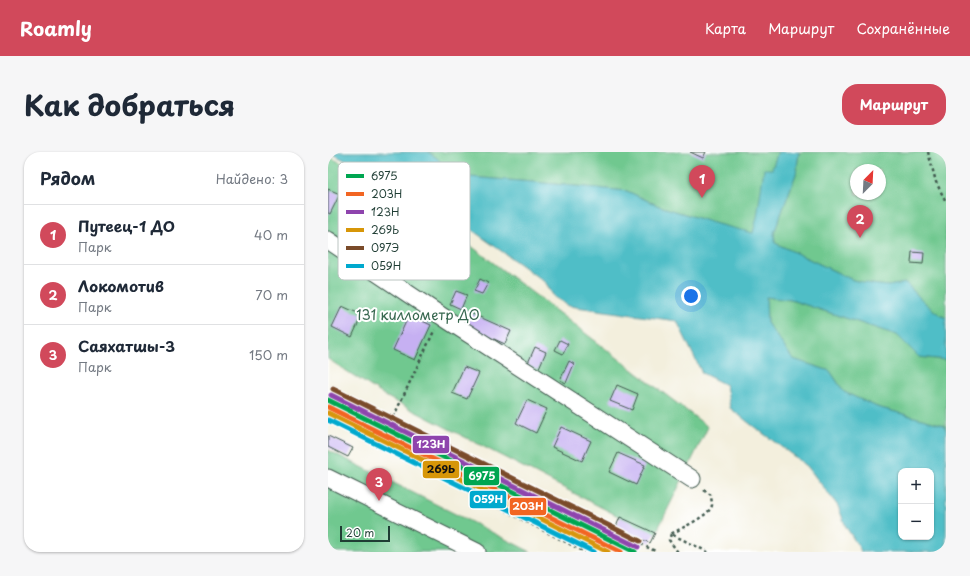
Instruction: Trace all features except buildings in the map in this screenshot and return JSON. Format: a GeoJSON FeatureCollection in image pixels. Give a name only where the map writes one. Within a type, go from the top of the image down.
{"type":"FeatureCollection","features":[{"type":"Feature","properties":{"kind":"street"},"geometry":{"type":"LineString","coordinates":[[328,240],[338,247]]}},
{"type":"Feature","properties":{"kind":"street"},"geometry":{"type":"LineString","coordinates":[[388,280],[692,479]]}},
{"type":"Feature","properties":{"kind":"street"},"geometry":{"type":"LineString","coordinates":[[328,478],[477,552]]}},
{"type":"Feature","properties":{"kind":"path"},"geometry":{"type":"LineString","coordinates":[[928,152],[936,182],[946,202]]}},
{"type":"Feature","properties":{"kind":"path"},"geometry":{"type":"LineString","coordinates":[[391,422],[434,331],[449,321]]}},
{"type":"Feature","properties":{"kind":"path"},"geometry":{"type":"LineString","coordinates":[[420,436],[657,552]]}},
{"type":"Feature","properties":{"kind":"path"},"geometry":{"type":"LineString","coordinates":[[414,464],[585,552]]}},
{"type":"Feature","properties":{"kind":"path"},"geometry":{"type":"LineString","coordinates":[[677,552],[669,540],[671,534],[703,516],[709,511],[712,505],[711,495],[692,479]]}},
{"type":"Feature","properties":{"kind":"path"},"geometry":{"type":"LineString","coordinates":[[671,534],[708,552]]}},
{"type":"Feature","properties":{"kind":"green space"},"geometry":{"type":"Polygon","coordinates":[[[428,152],[778,152],[753,234],[659,206],[627,191],[470,177],[470,162],[441,162],[428,152]]]}},
{"type":"Feature","properties":{"kind":"green space"},"geometry":{"type":"Polygon","coordinates":[[[799,152],[946,152],[946,318],[930,308],[906,283],[888,286],[853,280],[775,243],[774,233],[796,174],[799,152]]]}},
{"type":"Feature","properties":{"kind":"green space","name":"131 киллометр ДО"},"geometry":{"type":"Polygon","coordinates":[[[328,156],[339,162],[338,162],[338,280],[470,280],[470,245],[708,427],[655,535],[387,397],[328,359],[328,156]]]}},
{"type":"Feature","properties":{"kind":"green space"},"geometry":{"type":"Polygon","coordinates":[[[766,297],[791,300],[897,335],[919,357],[946,360],[946,430],[944,425],[877,407],[844,392],[830,371],[793,359],[767,323],[766,297]]]}},
{"type":"Feature","properties":{"kind":"green space"},"geometry":{"type":"Polygon","coordinates":[[[328,450],[531,552],[328,552],[328,450]]]}},
{"type":"Feature","properties":{"kind":"water"},"geometry":{"type":"Polygon","coordinates":[[[329,152],[428,152],[441,162],[348,162],[329,152]]]}},
{"type":"Feature","properties":{"kind":"water"},"geometry":{"type":"Polygon","coordinates":[[[778,152],[799,152],[796,174],[774,233],[775,243],[853,280],[888,286],[906,283],[930,308],[946,318],[946,360],[919,357],[897,335],[791,300],[766,297],[767,323],[793,359],[830,371],[844,392],[877,407],[944,425],[946,430],[946,552],[861,552],[846,527],[838,506],[807,466],[730,408],[726,385],[702,373],[677,321],[569,306],[554,297],[546,283],[470,229],[470,177],[627,191],[659,206],[717,224],[753,233],[757,217],[764,169],[772,169],[778,152]]]}},
{"type":"Feature","properties":{"kind":"transit line","name":"097Э"},"geometry":{"type":"LineString","coordinates":[[333,389],[640,541]]}},
{"type":"Feature","properties":{"kind":"transit line","name":"123Н"},"geometry":{"type":"LineString","coordinates":[[331,395],[638,547]]}},
{"type":"Feature","properties":{"kind":"transit line","name":"6975"},"geometry":{"type":"LineString","coordinates":[[328,400],[635,552]]}},
{"type":"Feature","properties":{"kind":"transit line","name":"203Н"},"geometry":{"type":"LineString","coordinates":[[328,407],[621,552]]}},
{"type":"Feature","properties":{"kind":"transit line","name":"269Ь"},"geometry":{"type":"LineString","coordinates":[[328,413],[608,552]]}},
{"type":"Feature","properties":{"kind":"transit line","name":"059Н"},"geometry":{"type":"LineString","coordinates":[[328,420],[594,552]]}},
{"type":"Feature","properties":{"kind":"place","name":"Путеец-1 ДО"},"geometry":{"type":"Point","coordinates":[702,198]}},
{"type":"Feature","properties":{"kind":"place","name":"Локомотив"},"geometry":{"type":"Point","coordinates":[860,238]}},
{"type":"Feature","properties":{"kind":"place","name":"Саяхатшы-3"},"geometry":{"type":"Point","coordinates":[379,501]}}]}
